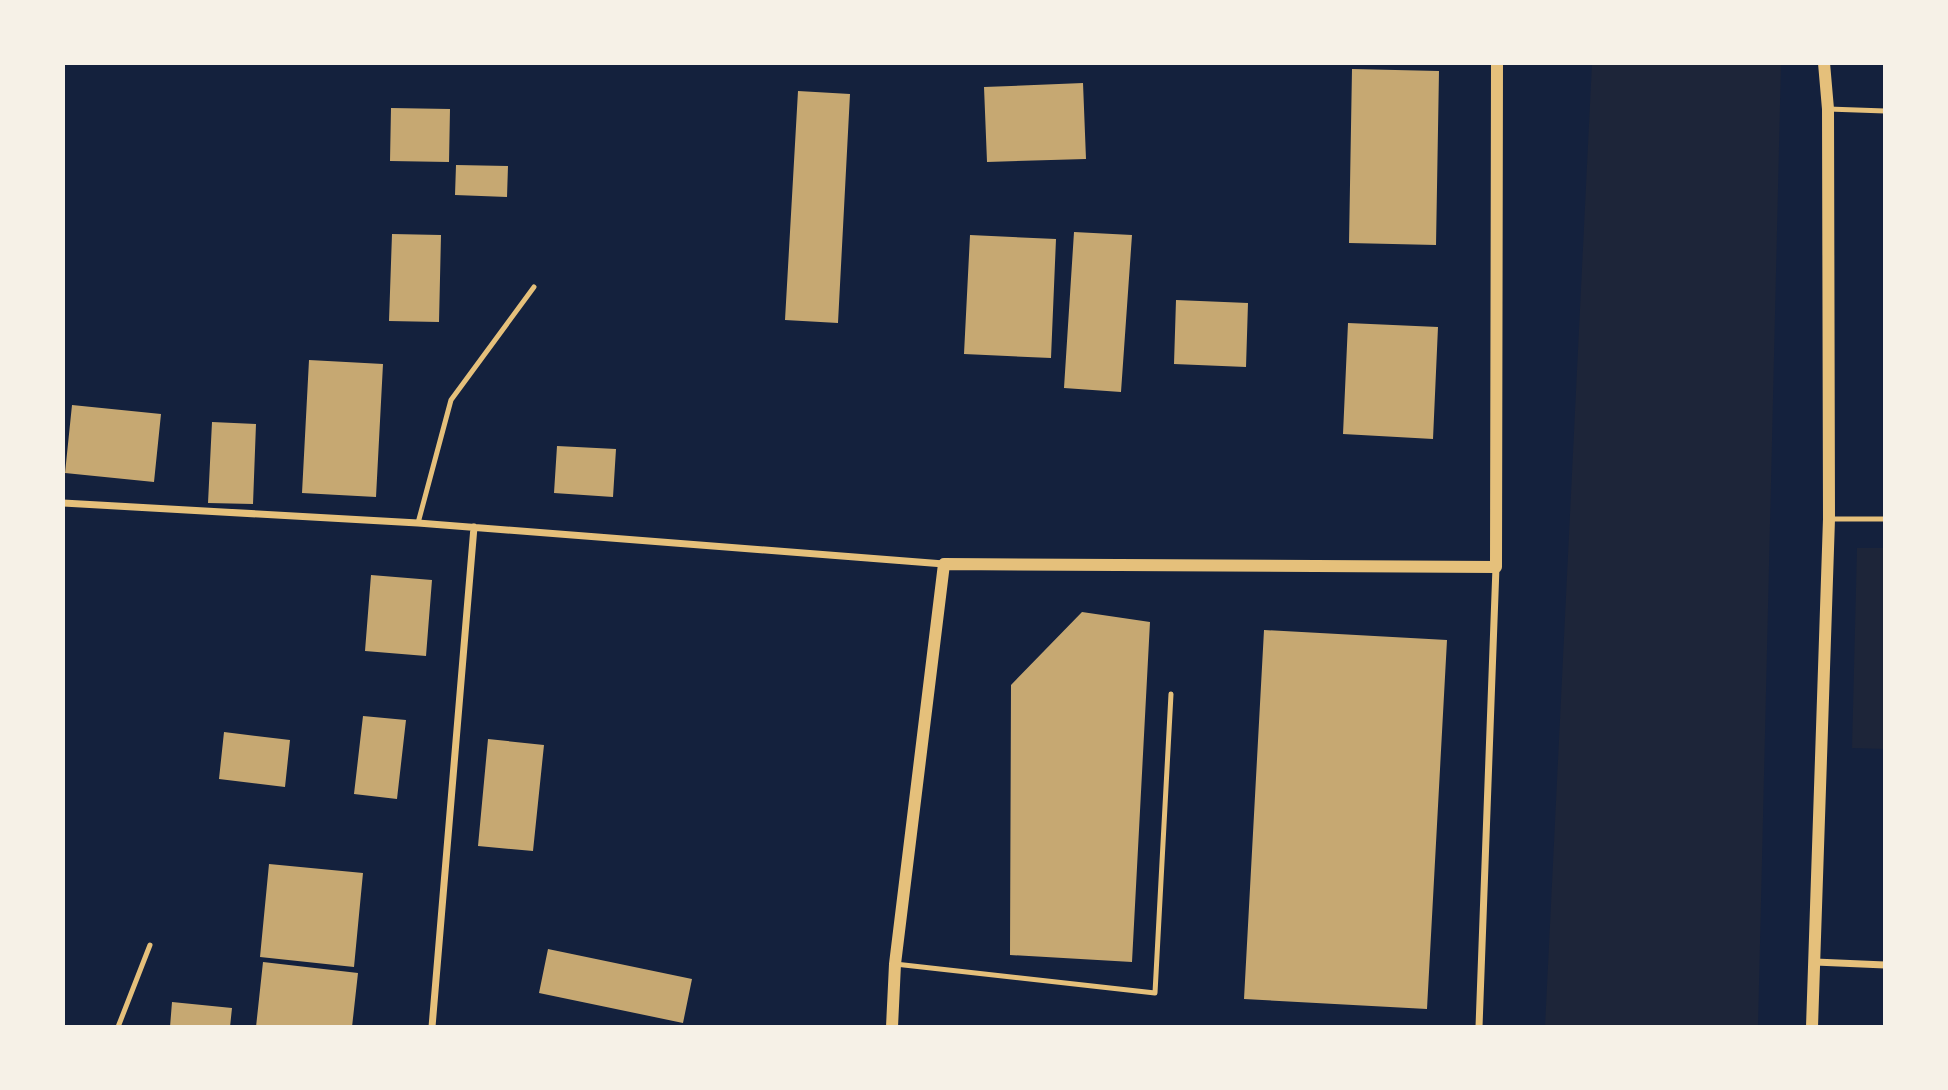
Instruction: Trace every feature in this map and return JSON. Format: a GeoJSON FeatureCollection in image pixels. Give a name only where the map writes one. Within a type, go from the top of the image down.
{"type":"FeatureCollection","features":[{"type":"Feature","properties":{"kind":"street"},"geometry":{"type":"LineString","coordinates":[[1479,1027],[1496,567],[1497,63]]}},
{"type":"Feature","properties":{"kind":"street"},"geometry":{"type":"LineString","coordinates":[[1812,1027],[1829,519],[1828,109],[1824,63]]}},
{"type":"Feature","properties":{"kind":"street"},"geometry":{"type":"LineString","coordinates":[[63,503],[418,523],[944,564],[1496,567]]}},
{"type":"Feature","properties":{"kind":"street"},"geometry":{"type":"LineString","coordinates":[[432,1027],[474,527]]}},
{"type":"Feature","properties":{"kind":"street"},"geometry":{"type":"LineString","coordinates":[[892,1027],[895,964],[944,564]]}},
{"type":"Feature","properties":{"kind":"street"},"geometry":{"type":"LineString","coordinates":[[1815,962],[1885,965]]}},
{"type":"Feature","properties":{"kind":"lane"},"geometry":{"type":"LineString","coordinates":[[1828,109],[1885,111]]}},
{"type":"Feature","properties":{"kind":"lane"},"geometry":{"type":"LineString","coordinates":[[418,523],[450,400],[534,287]]}},
{"type":"Feature","properties":{"kind":"lane"},"geometry":{"type":"LineString","coordinates":[[1829,519],[1885,519]]}},
{"type":"Feature","properties":{"kind":"lane"},"geometry":{"type":"LineString","coordinates":[[895,964],[1155,993],[1171,694]]}},
{"type":"Feature","properties":{"kind":"lane"},"geometry":{"type":"LineString","coordinates":[[118,1027],[149,945]]}},
{"type":"Feature","properties":{"kind":"shaded area"},"geometry":{"type":"Polygon","coordinates":[[[1592,63],[1781,63],[1758,1027],[1545,1027],[1592,63]]]}},
{"type":"Feature","properties":{"kind":"shaded area"},"geometry":{"type":"Polygon","coordinates":[[[1857,548],[1885,548],[1885,749],[1852,748],[1857,548]]]}},
{"type":"Feature","properties":{"kind":"building"},"geometry":{"type":"Polygon","coordinates":[[[1352,69],[1439,71],[1436,245],[1349,243],[1352,69]]]}},
{"type":"Feature","properties":{"kind":"building"},"geometry":{"type":"Polygon","coordinates":[[[1083,83],[1086,159],[987,162],[984,87],[1083,83]]]}},
{"type":"Feature","properties":{"kind":"building"},"geometry":{"type":"Polygon","coordinates":[[[798,91],[850,94],[838,323],[785,320],[798,91]]]}},
{"type":"Feature","properties":{"kind":"building"},"geometry":{"type":"Polygon","coordinates":[[[391,108],[450,109],[449,162],[390,161],[391,108]]]}},
{"type":"Feature","properties":{"kind":"building"},"geometry":{"type":"Polygon","coordinates":[[[456,165],[508,166],[507,197],[455,195],[456,165]]]}},
{"type":"Feature","properties":{"kind":"building"},"geometry":{"type":"Polygon","coordinates":[[[1074,232],[1132,235],[1121,392],[1064,388],[1074,232]]]}},
{"type":"Feature","properties":{"kind":"building"},"geometry":{"type":"Polygon","coordinates":[[[392,234],[441,235],[439,322],[389,321],[392,234]]]}},
{"type":"Feature","properties":{"kind":"building"},"geometry":{"type":"Polygon","coordinates":[[[970,235],[1056,239],[1051,358],[964,354],[970,235]]]}},
{"type":"Feature","properties":{"kind":"building"},"geometry":{"type":"Polygon","coordinates":[[[1176,300],[1248,303],[1246,367],[1174,364],[1176,300]]]}},
{"type":"Feature","properties":{"kind":"building"},"geometry":{"type":"Polygon","coordinates":[[[1348,323],[1438,327],[1433,439],[1343,434],[1348,323]]]}},
{"type":"Feature","properties":{"kind":"building"},"geometry":{"type":"Polygon","coordinates":[[[309,360],[383,364],[376,497],[302,493],[309,360]]]}},
{"type":"Feature","properties":{"kind":"building"},"geometry":{"type":"Polygon","coordinates":[[[72,405],[161,414],[154,482],[65,473],[72,405]]]}},
{"type":"Feature","properties":{"kind":"building"},"geometry":{"type":"Polygon","coordinates":[[[212,422],[256,424],[253,504],[208,503],[212,422]]]}},
{"type":"Feature","properties":{"kind":"building"},"geometry":{"type":"Polygon","coordinates":[[[557,446],[616,449],[613,497],[554,493],[557,446]]]}},
{"type":"Feature","properties":{"kind":"building"},"geometry":{"type":"Polygon","coordinates":[[[371,575],[432,580],[426,656],[365,651],[371,575]]]}},
{"type":"Feature","properties":{"kind":"building"},"geometry":{"type":"Polygon","coordinates":[[[1082,612],[1150,622],[1132,962],[1010,955],[1011,685],[1082,612]]]}},
{"type":"Feature","properties":{"kind":"building"},"geometry":{"type":"Polygon","coordinates":[[[1264,630],[1447,640],[1427,1009],[1244,999],[1264,630]]]}},
{"type":"Feature","properties":{"kind":"building"},"geometry":{"type":"Polygon","coordinates":[[[363,716],[406,720],[397,799],[354,794],[363,716]]]}},
{"type":"Feature","properties":{"kind":"building"},"geometry":{"type":"Polygon","coordinates":[[[224,732],[290,740],[285,787],[219,779],[224,732]]]}},
{"type":"Feature","properties":{"kind":"building"},"geometry":{"type":"Polygon","coordinates":[[[488,739],[544,745],[533,851],[478,846],[488,739]]]}},
{"type":"Feature","properties":{"kind":"building"},"geometry":{"type":"Polygon","coordinates":[[[269,864],[363,873],[354,967],[260,957],[269,864]]]}},
{"type":"Feature","properties":{"kind":"building"},"geometry":{"type":"Polygon","coordinates":[[[548,949],[692,979],[683,1023],[539,993],[548,949]]]}},
{"type":"Feature","properties":{"kind":"building"},"geometry":{"type":"Polygon","coordinates":[[[263,962],[358,973],[352,1027],[256,1027],[263,962]]]}},
{"type":"Feature","properties":{"kind":"building"},"geometry":{"type":"Polygon","coordinates":[[[172,1002],[232,1008],[230,1027],[170,1027],[172,1002]]]}}]}
